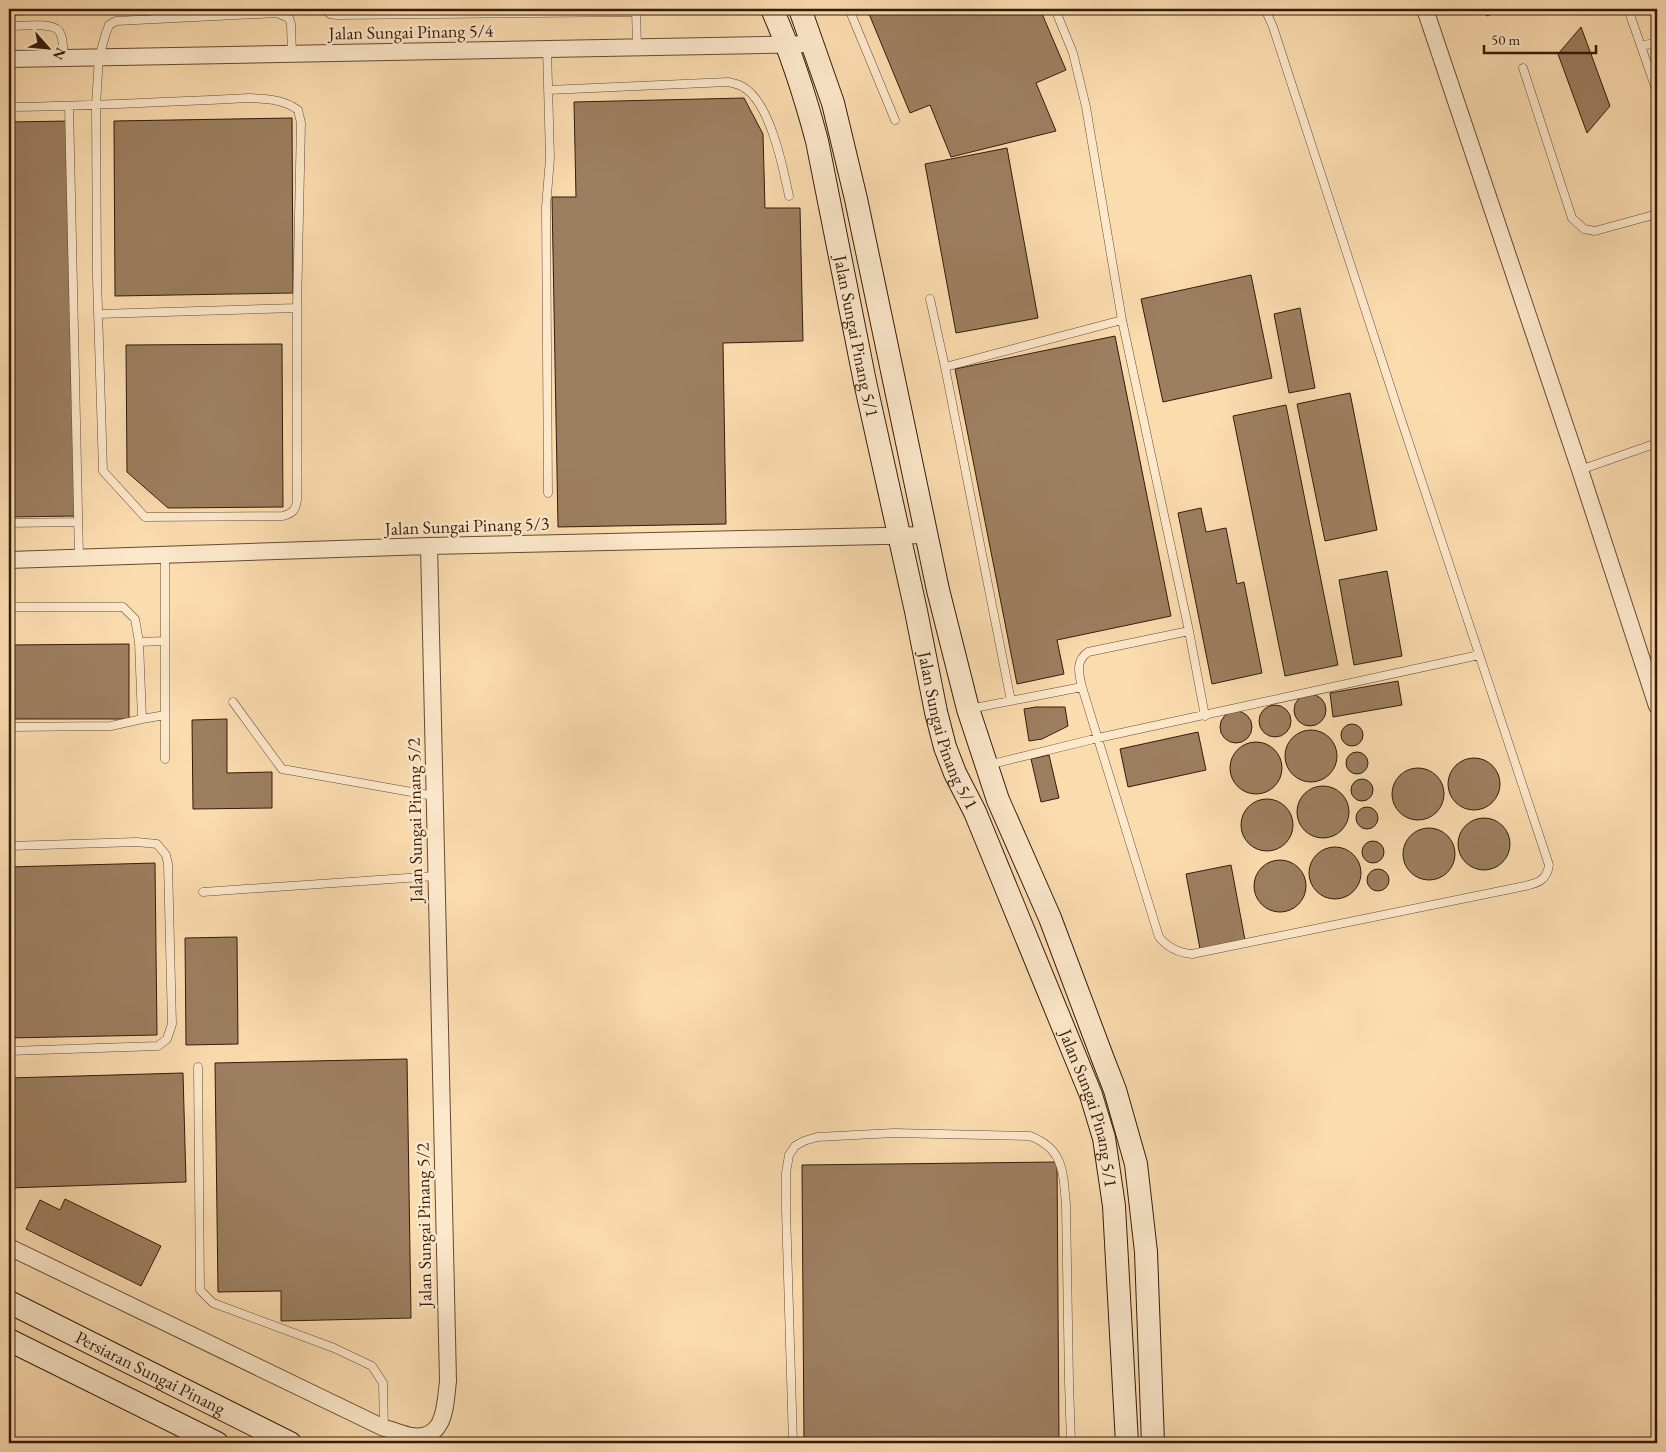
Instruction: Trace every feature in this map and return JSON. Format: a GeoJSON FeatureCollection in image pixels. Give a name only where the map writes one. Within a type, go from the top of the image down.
{"type":"FeatureCollection","features":[{"type":"Feature","properties":{"kind":"street","name":"Jalan Sungai Pinang 5/1"},"geometry":{"type":"LineString","coordinates":[[772,9],[788,45],[808,105],[817,142],[864,382],[945,747],[955,773],[975,812],[1091,1095],[1104,1138],[1114,1206],[1127,1443]]}},
{"type":"Feature","properties":{"kind":"street","name":"Jalan Sungai Pinang 5/1"},"geometry":{"type":"LineString","coordinates":[[800,9],[814,44],[833,103],[856,199],[938,590],[968,709],[998,800],[1050,918],[1096,1040],[1114,1090],[1136,1164],[1146,1252],[1153,1443]]}},
{"type":"Feature","properties":{"kind":"street"},"geometry":{"type":"LineString","coordinates":[[1425,9],[1657,706]]}},
{"type":"Feature","properties":{"kind":"street","name":"Jalan Sungai Pinang 5/4"},"geometry":{"type":"LineString","coordinates":[[9,59],[814,44]]}},
{"type":"Feature","properties":{"kind":"street","name":"Jalan Sungai Pinang 5/3"},"geometry":{"type":"LineString","coordinates":[[9,560],[428,546],[926,535]]}},
{"type":"Feature","properties":{"kind":"street","name":"Jalan Sungai Pinang 5/2"},"geometry":{"type":"LineString","coordinates":[[9,1247],[384,1428],[411,1436],[424,1435],[435,1430],[444,1416],[448,1381],[428,546]]}},
{"type":"Feature","properties":{"kind":"street","name":"Persiaran Sungai Pinang"},"geometry":{"type":"LineString","coordinates":[[9,1302],[290,1443]]}},
{"type":"Feature","properties":{"kind":"street","name":"Persiaran Sungai Pinang"},"geometry":{"type":"LineString","coordinates":[[9,1340],[217,1443]]}},
{"type":"Feature","properties":{"kind":"lane"},"geometry":{"type":"LineString","coordinates":[[324,9],[330,14],[337,15],[636,11],[637,48]]}},
{"type":"Feature","properties":{"kind":"lane"},"geometry":{"type":"LineString","coordinates":[[849,9],[895,120]]}},
{"type":"Feature","properties":{"kind":"lane"},"geometry":{"type":"LineString","coordinates":[[1055,9],[1073,53],[1086,107],[1122,320],[1189,631],[1205,716]]}},
{"type":"Feature","properties":{"kind":"lane"},"geometry":{"type":"LineString","coordinates":[[1189,631],[1088,652],[1081,658],[1078,667],[1082,687],[1159,937],[1165,944],[1183,953],[1192,954],[1525,886],[1539,882],[1546,876],[1549,865],[1273,26],[1265,9]]}},
{"type":"Feature","properties":{"kind":"lane"},"geometry":{"type":"LineString","coordinates":[[1628,9],[1657,92]]}},
{"type":"Feature","properties":{"kind":"lane"},"geometry":{"type":"LineString","coordinates":[[9,108],[96,105],[249,98],[273,99],[289,103],[298,110],[301,123],[297,308],[298,500],[296,508],[291,514],[283,516],[145,517],[103,471],[98,314],[96,105],[98,57],[109,26],[116,21],[277,13],[289,18],[292,54]]}},
{"type":"Feature","properties":{"kind":"lane"},"geometry":{"type":"LineString","coordinates":[[9,26],[53,26],[58,30],[62,38],[63,58]]}},
{"type":"Feature","properties":{"kind":"lane"},"geometry":{"type":"LineString","coordinates":[[1641,46],[1657,42]]}},
{"type":"Feature","properties":{"kind":"lane"},"geometry":{"type":"LineString","coordinates":[[547,50],[550,158],[546,207],[548,493]]}},
{"type":"Feature","properties":{"kind":"lane"},"geometry":{"type":"LineString","coordinates":[[1524,68],[1572,218],[1584,228],[1595,231],[1657,214]]}},
{"type":"Feature","properties":{"kind":"lane"},"geometry":{"type":"LineString","coordinates":[[548,90],[728,82],[744,87],[753,95],[770,129],[779,152],[789,196]]}},
{"type":"Feature","properties":{"kind":"lane"},"geometry":{"type":"LineString","coordinates":[[69,106],[79,558]]}},
{"type":"Feature","properties":{"kind":"lane"},"geometry":{"type":"LineString","coordinates":[[930,298],[1011,701]]}},
{"type":"Feature","properties":{"kind":"lane"},"geometry":{"type":"LineString","coordinates":[[98,314],[297,308]]}},
{"type":"Feature","properties":{"kind":"lane"},"geometry":{"type":"LineString","coordinates":[[945,367],[1122,320]]}},
{"type":"Feature","properties":{"kind":"lane"},"geometry":{"type":"LineString","coordinates":[[1580,470],[1657,443]]}},
{"type":"Feature","properties":{"kind":"lane"},"geometry":{"type":"LineString","coordinates":[[9,523],[78,522]]}},
{"type":"Feature","properties":{"kind":"lane"},"geometry":{"type":"LineString","coordinates":[[165,555],[165,760]]}},
{"type":"Feature","properties":{"kind":"lane"},"geometry":{"type":"LineString","coordinates":[[9,608],[123,607],[135,619],[139,642],[142,719]]}},
{"type":"Feature","properties":{"kind":"lane"},"geometry":{"type":"LineString","coordinates":[[139,642],[165,641]]}},
{"type":"Feature","properties":{"kind":"lane"},"geometry":{"type":"LineString","coordinates":[[986,765],[1098,738],[1479,655]]}},
{"type":"Feature","properties":{"kind":"lane"},"geometry":{"type":"LineString","coordinates":[[968,709],[1082,687]]}},
{"type":"Feature","properties":{"kind":"lane"},"geometry":{"type":"LineString","coordinates":[[233,702],[282,769],[434,796]]}},
{"type":"Feature","properties":{"kind":"lane"},"geometry":{"type":"LineString","coordinates":[[9,727],[111,726],[165,715]]}},
{"type":"Feature","properties":{"kind":"lane"},"geometry":{"type":"LineString","coordinates":[[9,846],[138,842],[157,844],[166,855],[168,864],[172,1024],[167,1039],[158,1046],[9,1051]]}},
{"type":"Feature","properties":{"kind":"lane"},"geometry":{"type":"LineString","coordinates":[[203,892],[436,876]]}},
{"type":"Feature","properties":{"kind":"lane"},"geometry":{"type":"LineString","coordinates":[[198,1067],[200,1290],[213,1303],[334,1348],[372,1366],[383,1383],[384,1428]]}},
{"type":"Feature","properties":{"kind":"lane"},"geometry":{"type":"LineString","coordinates":[[793,1443],[786,1210],[786,1173],[789,1155],[794,1146],[818,1137],[894,1133],[1030,1136],[1043,1141],[1052,1149],[1059,1161],[1063,1176],[1066,1205],[1068,1382],[1071,1443]]}},
{"type":"Feature","properties":{"kind":"building"},"geometry":{"type":"Polygon","coordinates":[[[9,9],[74,9],[74,13],[9,15],[9,9]]]}},
{"type":"Feature","properties":{"kind":"building"},"geometry":{"type":"Polygon","coordinates":[[[88,9],[140,9],[88,10],[88,9]]]}},
{"type":"Feature","properties":{"kind":"building"},"geometry":{"type":"Polygon","coordinates":[[[334,9],[483,9],[334,12],[334,9]]]}},
{"type":"Feature","properties":{"kind":"building"},"geometry":{"type":"Polygon","coordinates":[[[867,9],[1040,9],[1066,70],[1036,83],[1056,131],[951,157],[930,105],[910,113],[867,9]]]}},
{"type":"Feature","properties":{"kind":"building"},"geometry":{"type":"Polygon","coordinates":[[[1484,9],[1492,9],[1494,13],[1487,16],[1484,9]]]}},
{"type":"Feature","properties":{"kind":"building"},"geometry":{"type":"Polygon","coordinates":[[[1581,27],[1610,106],[1587,133],[1558,54],[1581,27]]]}},
{"type":"Feature","properties":{"kind":"building"},"geometry":{"type":"Polygon","coordinates":[[[744,98],[763,134],[765,208],[800,208],[803,341],[723,343],[726,524],[558,527],[552,197],[576,197],[574,102],[744,98]]]}},
{"type":"Feature","properties":{"kind":"building"},"geometry":{"type":"Polygon","coordinates":[[[292,118],[293,293],[115,296],[114,121],[292,118]]]}},
{"type":"Feature","properties":{"kind":"building"},"geometry":{"type":"Polygon","coordinates":[[[68,121],[75,516],[9,517],[9,122],[68,121]]]}},
{"type":"Feature","properties":{"kind":"building"},"geometry":{"type":"Polygon","coordinates":[[[1007,148],[1038,318],[956,333],[925,164],[1007,148]]]}},
{"type":"Feature","properties":{"kind":"building"},"geometry":{"type":"Polygon","coordinates":[[[1251,275],[1272,378],[1163,402],[1141,299],[1251,275]]]}},
{"type":"Feature","properties":{"kind":"building"},"geometry":{"type":"Polygon","coordinates":[[[1300,308],[1315,388],[1289,393],[1274,314],[1300,308]]]}},
{"type":"Feature","properties":{"kind":"building"},"geometry":{"type":"Polygon","coordinates":[[[1115,336],[1171,616],[1057,640],[1064,674],[1017,684],[955,369],[1115,336]]]}},
{"type":"Feature","properties":{"kind":"building"},"geometry":{"type":"Polygon","coordinates":[[[282,344],[283,507],[168,508],[127,472],[126,345],[282,344]]]}},
{"type":"Feature","properties":{"kind":"building"},"geometry":{"type":"Polygon","coordinates":[[[1350,393],[1377,530],[1325,541],[1297,404],[1350,393]]]}},
{"type":"Feature","properties":{"kind":"building"},"geometry":{"type":"Polygon","coordinates":[[[1286,405],[1338,665],[1285,676],[1233,416],[1286,405]]]}},
{"type":"Feature","properties":{"kind":"building"},"geometry":{"type":"Polygon","coordinates":[[[1201,508],[1206,532],[1226,528],[1237,584],[1244,582],[1262,673],[1212,684],[1178,513],[1201,508]]]}},
{"type":"Feature","properties":{"kind":"building"},"geometry":{"type":"Polygon","coordinates":[[[1387,571],[1402,656],[1354,665],[1339,580],[1387,571]]]}},
{"type":"Feature","properties":{"kind":"building"},"geometry":{"type":"Polygon","coordinates":[[[129,644],[129,719],[10,719],[10,645],[129,644]]]}},
{"type":"Feature","properties":{"kind":"building"},"geometry":{"type":"Polygon","coordinates":[[[1398,681],[1402,705],[1333,717],[1330,693],[1398,681]]]}},
{"type":"Feature","properties":{"kind":"building"},"geometry":{"type":"Polygon","coordinates":[[[1310,694],[1316,695],[1321,699],[1325,704],[1325,716],[1321,721],[1316,725],[1310,726],[1304,725],[1299,721],[1295,716],[1294,710],[1295,704],[1299,699],[1304,695],[1310,694]]]}},
{"type":"Feature","properties":{"kind":"building"},"geometry":{"type":"Polygon","coordinates":[[[1275,705],[1281,706],[1286,710],[1290,715],[1290,727],[1286,732],[1281,736],[1275,737],[1269,736],[1264,732],[1260,727],[1259,721],[1260,715],[1264,710],[1269,706],[1275,705]]]}},
{"type":"Feature","properties":{"kind":"building"},"geometry":{"type":"Polygon","coordinates":[[[1065,707],[1068,726],[1042,739],[1029,741],[1024,709],[1065,707]]]}},
{"type":"Feature","properties":{"kind":"building"},"geometry":{"type":"Polygon","coordinates":[[[1236,711],[1242,712],[1247,716],[1251,721],[1251,733],[1247,738],[1242,742],[1236,743],[1230,742],[1225,738],[1221,733],[1220,727],[1221,721],[1225,716],[1230,712],[1236,711]]]}},
{"type":"Feature","properties":{"kind":"building"},"geometry":{"type":"Polygon","coordinates":[[[227,719],[227,773],[272,772],[272,808],[193,809],[192,720],[227,719]]]}},
{"type":"Feature","properties":{"kind":"building"},"geometry":{"type":"Polygon","coordinates":[[[1352,724],[1360,727],[1363,735],[1360,743],[1352,746],[1344,743],[1341,735],[1344,727],[1352,724]]]}},
{"type":"Feature","properties":{"kind":"building"},"geometry":{"type":"Polygon","coordinates":[[[1311,730],[1321,732],[1329,738],[1335,746],[1337,756],[1335,766],[1329,774],[1321,780],[1311,782],[1301,780],[1293,774],[1287,766],[1285,756],[1287,746],[1293,738],[1301,732],[1311,730]]]}},
{"type":"Feature","properties":{"kind":"building"},"geometry":{"type":"Polygon","coordinates":[[[1198,732],[1206,770],[1128,787],[1120,749],[1198,732]]]}},
{"type":"Feature","properties":{"kind":"building"},"geometry":{"type":"Polygon","coordinates":[[[1256,742],[1266,744],[1274,750],[1280,758],[1282,768],[1280,778],[1274,786],[1266,792],[1256,794],[1246,792],[1238,786],[1232,778],[1230,768],[1232,758],[1238,750],[1246,744],[1256,742]]]}},
{"type":"Feature","properties":{"kind":"building"},"geometry":{"type":"Polygon","coordinates":[[[1357,752],[1365,755],[1368,763],[1365,771],[1357,774],[1349,771],[1346,763],[1349,755],[1357,752]]]}},
{"type":"Feature","properties":{"kind":"building"},"geometry":{"type":"Polygon","coordinates":[[[1049,755],[1059,798],[1041,802],[1031,759],[1049,755]]]}},
{"type":"Feature","properties":{"kind":"building"},"geometry":{"type":"Polygon","coordinates":[[[1474,758],[1488,762],[1496,770],[1500,784],[1496,798],[1488,806],[1474,810],[1460,806],[1452,798],[1448,784],[1452,770],[1460,762],[1474,758]]]}},
{"type":"Feature","properties":{"kind":"building"},"geometry":{"type":"Polygon","coordinates":[[[1418,768],[1428,770],[1436,776],[1442,784],[1444,794],[1442,804],[1436,812],[1428,818],[1418,820],[1408,818],[1400,812],[1394,804],[1392,794],[1394,784],[1400,776],[1408,770],[1418,768]]]}},
{"type":"Feature","properties":{"kind":"building"},"geometry":{"type":"Polygon","coordinates":[[[1362,779],[1370,782],[1373,790],[1370,798],[1362,801],[1354,798],[1351,790],[1354,782],[1362,779]]]}},
{"type":"Feature","properties":{"kind":"building"},"geometry":{"type":"Polygon","coordinates":[[[1323,786],[1333,788],[1341,794],[1347,802],[1349,812],[1347,822],[1341,830],[1333,836],[1323,838],[1313,836],[1305,830],[1299,822],[1297,812],[1299,802],[1305,794],[1313,788],[1323,786]]]}},
{"type":"Feature","properties":{"kind":"building"},"geometry":{"type":"Polygon","coordinates":[[[1267,799],[1277,801],[1285,807],[1291,815],[1293,825],[1291,835],[1285,843],[1277,849],[1267,851],[1257,849],[1249,843],[1243,835],[1241,825],[1243,815],[1249,807],[1257,801],[1267,799]]]}},
{"type":"Feature","properties":{"kind":"building"},"geometry":{"type":"Polygon","coordinates":[[[1367,807],[1375,810],[1378,818],[1375,826],[1367,829],[1359,826],[1356,818],[1359,810],[1367,807]]]}},
{"type":"Feature","properties":{"kind":"building"},"geometry":{"type":"Polygon","coordinates":[[[1484,818],[1498,822],[1506,830],[1510,844],[1506,858],[1498,866],[1484,870],[1470,866],[1462,858],[1458,844],[1462,830],[1470,822],[1484,818]]]}},
{"type":"Feature","properties":{"kind":"building"},"geometry":{"type":"Polygon","coordinates":[[[1429,828],[1443,832],[1451,840],[1455,854],[1451,868],[1443,876],[1429,880],[1415,876],[1407,868],[1403,854],[1407,840],[1415,832],[1429,828]]]}},
{"type":"Feature","properties":{"kind":"building"},"geometry":{"type":"Polygon","coordinates":[[[1373,841],[1381,844],[1384,852],[1381,860],[1373,863],[1365,860],[1362,852],[1365,844],[1373,841]]]}},
{"type":"Feature","properties":{"kind":"building"},"geometry":{"type":"Polygon","coordinates":[[[1335,847],[1345,849],[1353,855],[1359,863],[1361,873],[1359,883],[1353,891],[1345,897],[1335,899],[1325,897],[1317,891],[1311,883],[1309,873],[1311,863],[1317,855],[1325,849],[1335,847]]]}},
{"type":"Feature","properties":{"kind":"building"},"geometry":{"type":"Polygon","coordinates":[[[1280,860],[1290,862],[1298,868],[1304,876],[1306,886],[1304,896],[1298,904],[1290,910],[1280,912],[1270,910],[1262,904],[1256,896],[1254,886],[1256,876],[1262,868],[1270,862],[1280,860]]]}},
{"type":"Feature","properties":{"kind":"building"},"geometry":{"type":"Polygon","coordinates":[[[155,863],[157,1035],[9,1038],[9,867],[155,863]]]}},
{"type":"Feature","properties":{"kind":"building"},"geometry":{"type":"Polygon","coordinates":[[[1231,865],[1245,940],[1200,949],[1186,874],[1231,865]]]}},
{"type":"Feature","properties":{"kind":"building"},"geometry":{"type":"Polygon","coordinates":[[[1378,869],[1386,872],[1389,880],[1386,888],[1378,891],[1370,888],[1367,880],[1370,872],[1378,869]]]}},
{"type":"Feature","properties":{"kind":"building"},"geometry":{"type":"Polygon","coordinates":[[[237,937],[238,1044],[186,1045],[185,938],[237,937]]]}},
{"type":"Feature","properties":{"kind":"building"},"geometry":{"type":"Polygon","coordinates":[[[407,1059],[411,1318],[281,1321],[281,1291],[218,1292],[215,1063],[407,1059]]]}},
{"type":"Feature","properties":{"kind":"building"},"geometry":{"type":"Polygon","coordinates":[[[183,1073],[186,1182],[9,1188],[9,1078],[183,1073]]]}},
{"type":"Feature","properties":{"kind":"building"},"geometry":{"type":"Polygon","coordinates":[[[1057,1162],[1059,1443],[804,1443],[802,1165],[1057,1162]]]}},
{"type":"Feature","properties":{"kind":"building"},"geometry":{"type":"Polygon","coordinates":[[[65,1199],[161,1246],[141,1286],[26,1229],[40,1200],[60,1210],[65,1199]]]}}]}
